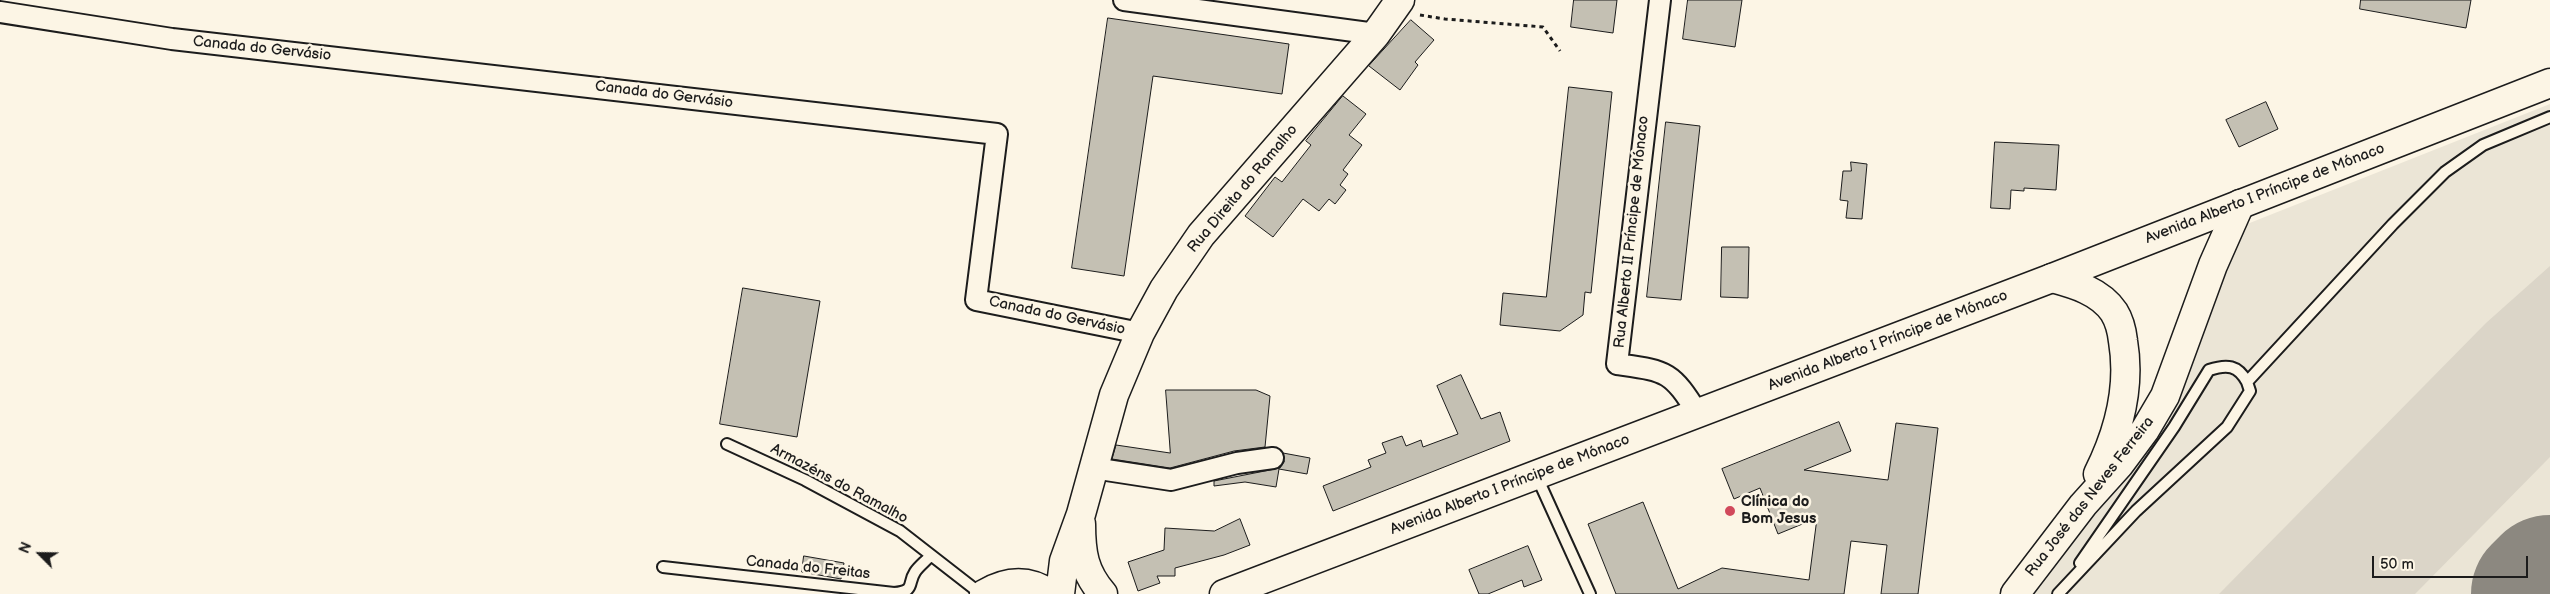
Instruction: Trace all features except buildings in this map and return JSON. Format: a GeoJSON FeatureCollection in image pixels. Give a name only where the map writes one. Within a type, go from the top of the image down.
{"type":"FeatureCollection","features":[{"type":"Feature","properties":{"kind":"main road","name":"Rua Direita do Ramalho"},"geometry":{"type":"LineString","coordinates":[[1060,594],[1064,560],[1081,514],[1114,395],[1140,333],[1164,289],[1202,235],[1376,34],[1397,5]]}},
{"type":"Feature","properties":{"kind":"main road","name":"Avenida Alberto I Príncipe de Mónaco"},"geometry":{"type":"LineString","coordinates":[[1224,594],[2052,278],[2550,83]]}},
{"type":"Feature","properties":{"kind":"main road","name":"Rua José das Neves Ferreira"},"geometry":{"type":"LineString","coordinates":[[2015,594],[2083,505],[2119,465],[2145,430],[2164,396],[2212,265],[2240,204]]}},
{"type":"Feature","properties":{"kind":"main road"},"geometry":{"type":"LineString","coordinates":[[2052,278],[2078,285],[2096,296],[2114,312],[2122,333],[2125,354],[2126,384],[2119,424],[2109,452],[2083,505]]}},
{"type":"Feature","properties":{"kind":"main road"},"geometry":{"type":"LineString","coordinates":[[1081,514],[1081,551],[1084,564],[1091,580],[1103,594]]}},
{"type":"Feature","properties":{"kind":"main road","name":"Rua Direita do Ramalho"},"geometry":{"type":"LineString","coordinates":[[1017,582],[1071,539]]}},
{"type":"Feature","properties":{"kind":"main road"},"geometry":{"type":"LineString","coordinates":[[982,594],[998,585],[1017,582],[1036,586],[1050,594]]}},
{"type":"Feature","properties":{"kind":"street"},"geometry":{"type":"LineString","coordinates":[[1124,0],[1376,34]]}},
{"type":"Feature","properties":{"kind":"street","name":"Rua Alberto II Príncipe de Mónaco"},"geometry":{"type":"LineString","coordinates":[[1660,0],[1617,364],[1661,371],[1674,379],[1698,414]]}},
{"type":"Feature","properties":{"kind":"street","name":"Canada do Gervásio"},"geometry":{"type":"LineString","coordinates":[[0,12],[172,39],[997,134],[976,300],[1140,333]]}},
{"type":"Feature","properties":{"kind":"street"},"geometry":{"type":"LineString","coordinates":[[1093,468],[1171,480],[1237,463],[1273,458]]}},
{"type":"Feature","properties":{"kind":"lane"},"geometry":{"type":"LineString","coordinates":[[2248,382],[2393,224],[2445,172],[2482,146],[2550,118]]}},
{"type":"Feature","properties":{"kind":"lane"},"geometry":{"type":"LineString","coordinates":[[2221,366],[2235,366],[2242,372],[2248,382],[2250,391],[2227,427],[2136,511],[2059,593],[2174,427],[2209,370],[2221,366]]}},
{"type":"Feature","properties":{"kind":"lane","name":"Armazéns do Ramalho"},"geometry":{"type":"LineString","coordinates":[[727,444],[805,480],[900,531],[930,556],[982,594]]}},
{"type":"Feature","properties":{"kind":"lane"},"geometry":{"type":"LineString","coordinates":[[1536,475],[1590,594]]}},
{"type":"Feature","properties":{"kind":"lane","name":"Canada do Freitas"},"geometry":{"type":"LineString","coordinates":[[663,567],[894,593],[904,592],[912,586],[914,573],[930,556]]}},
{"type":"Feature","properties":{"kind":"path"},"geometry":{"type":"LineString","coordinates":[[1397,5],[1445,19],[1543,27],[1560,52]]}},
{"type":"Feature","properties":{"kind":"shaded area"},"geometry":{"type":"Polygon","coordinates":[[[2550,104],[2550,594],[2031,594],[2124,472],[2232,230],[2550,104]]]}},
{"type":"Feature","properties":{"kind":"shaded area"},"geometry":{"type":"Polygon","coordinates":[[[2550,266],[2550,457],[2415,594],[2219,594],[2486,323],[2550,266]]]}},
{"type":"Feature","properties":{"kind":"runway"},"geometry":{"type":"LineString","coordinates":[[2541,594],[2550,585]]}},
{"type":"Feature","properties":{"kind":"place","name":"Clínica do Bom Jesus"},"geometry":{"type":"Point","coordinates":[1730,511]}}]}
